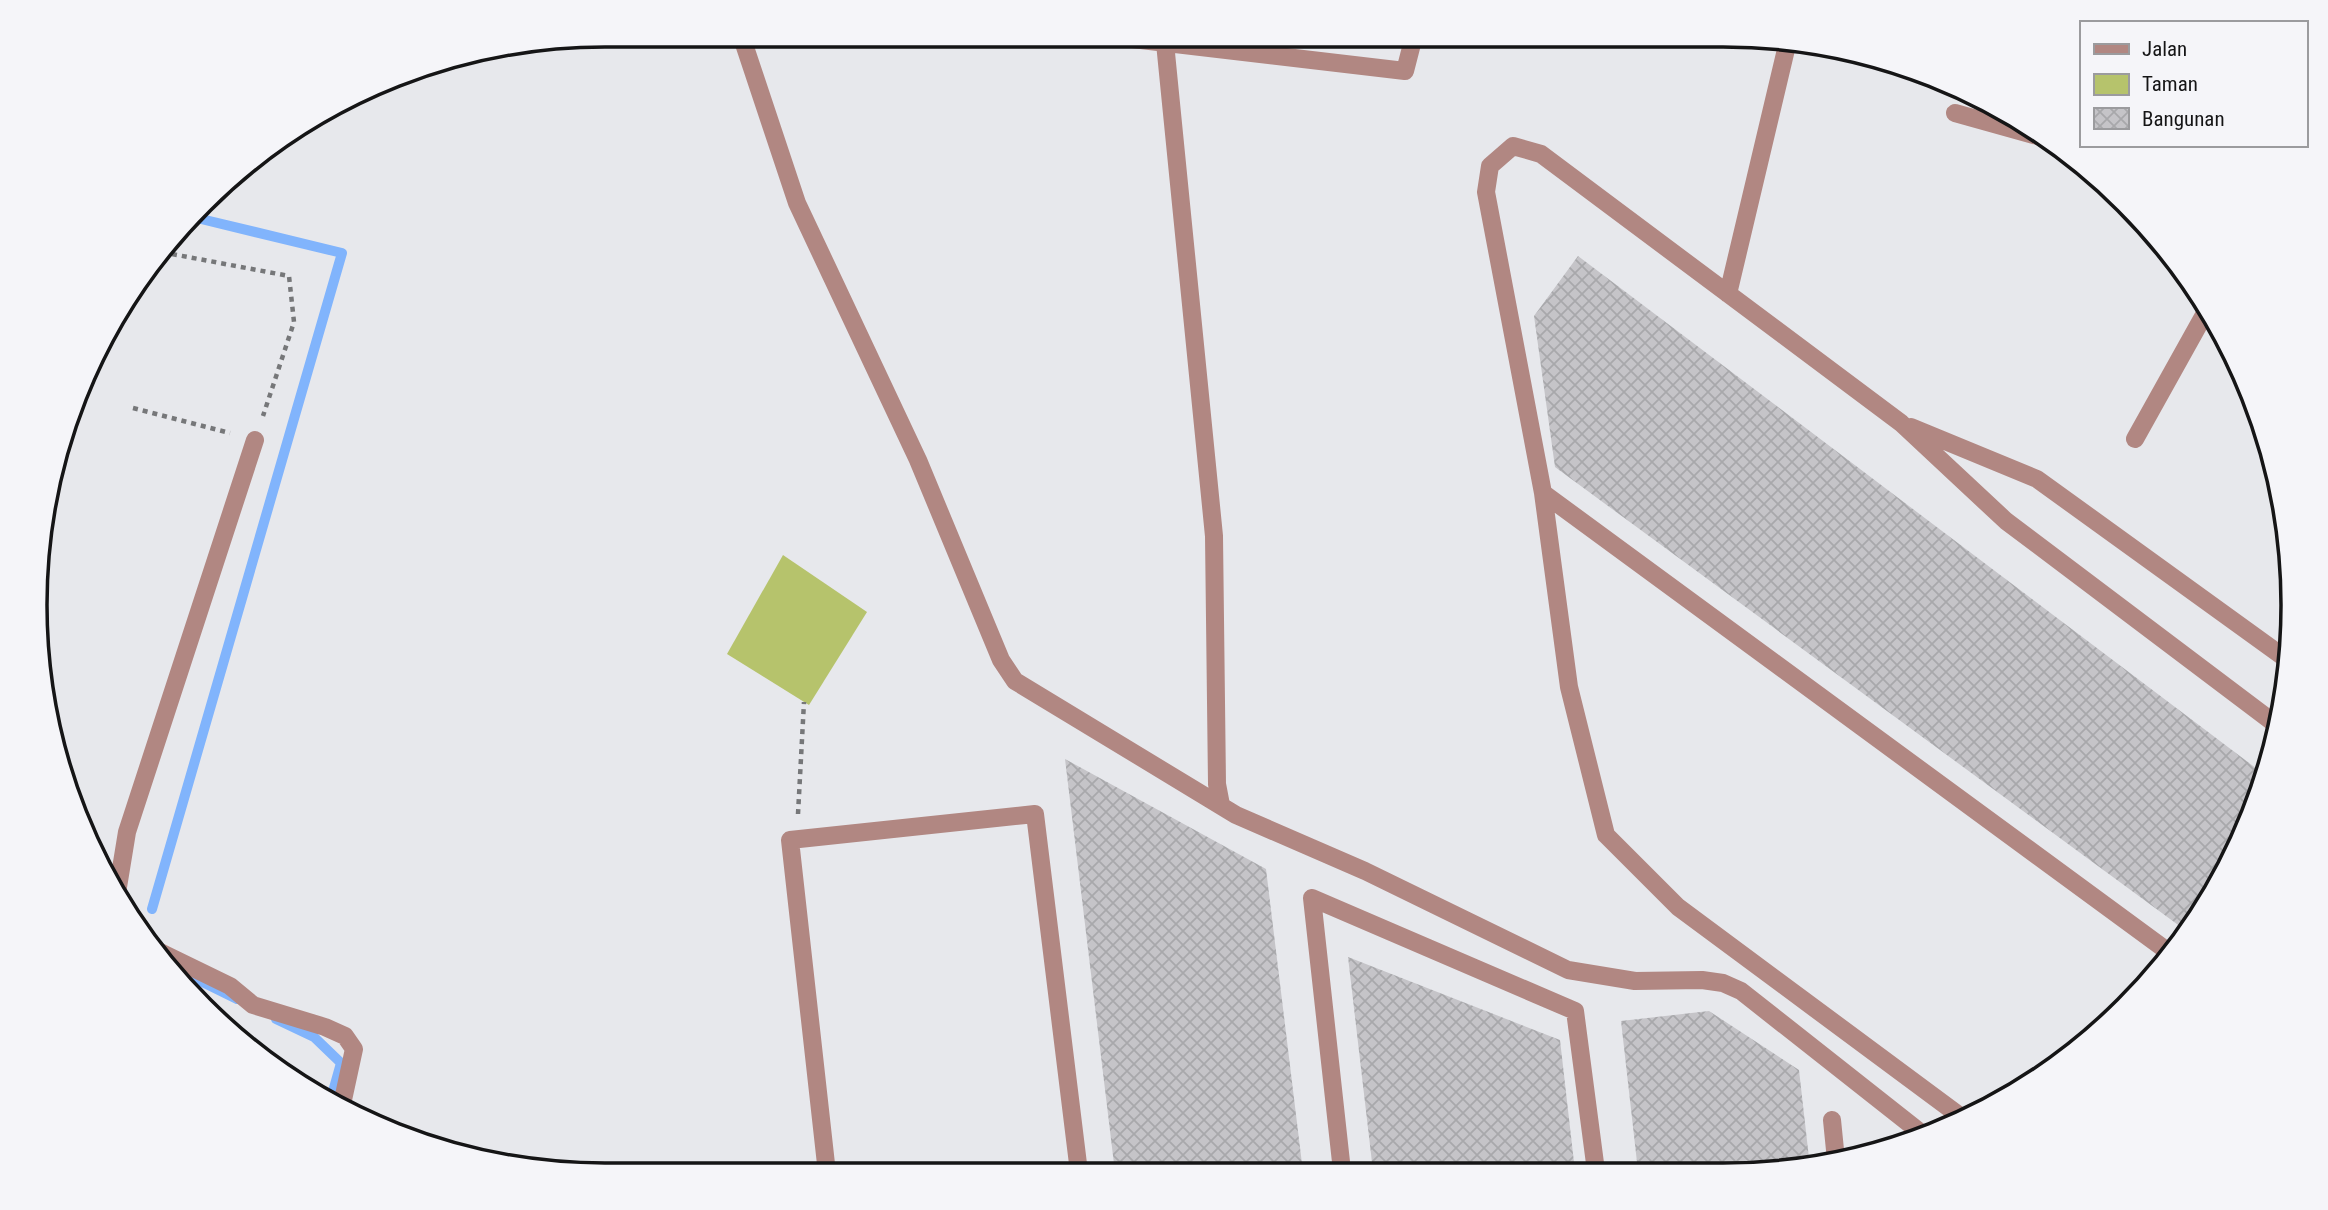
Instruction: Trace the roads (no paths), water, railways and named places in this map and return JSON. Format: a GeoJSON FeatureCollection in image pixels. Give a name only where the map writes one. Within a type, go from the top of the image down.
{"type":"FeatureCollection","features":[{"type":"Feature","properties":{"kind":"street"},"geometry":{"type":"LineString","coordinates":[[745,47],[797,203],[918,460],[1001,660],[1015,681],[1236,815],[1365,871],[1568,970],[1635,981],[1702,980],[1723,983],[1741,991],[1915,1128]]}},
{"type":"Feature","properties":{"kind":"street"},"geometry":{"type":"LineString","coordinates":[[1165,47],[1214,537],[1217,784],[1221,805]]}},
{"type":"Feature","properties":{"kind":"street"},"geometry":{"type":"LineString","coordinates":[[1199,47],[1405,71],[1411,47]]}},
{"type":"Feature","properties":{"kind":"street"},"geometry":{"type":"LineString","coordinates":[[1728,294],[1786,51]]}},
{"type":"Feature","properties":{"kind":"street"},"geometry":{"type":"LineString","coordinates":[[1955,113],[2014,130]]}},
{"type":"Feature","properties":{"kind":"street"},"geometry":{"type":"LineString","coordinates":[[1954,1112],[1678,907],[1606,835],[1569,687],[1543,493],[1486,192],[1490,166],[1513,146],[1541,154],[1901,423],[2006,521],[2269,719]]}},
{"type":"Feature","properties":{"kind":"street"},"geometry":{"type":"LineString","coordinates":[[2135,439],[2202,319]]}},
{"type":"Feature","properties":{"kind":"street"},"geometry":{"type":"LineString","coordinates":[[1901,423],[2037,479],[2279,654]]}},
{"type":"Feature","properties":{"kind":"street"},"geometry":{"type":"LineString","coordinates":[[119,879],[127,832],[255,440]]}},
{"type":"Feature","properties":{"kind":"street"},"geometry":{"type":"LineString","coordinates":[[1543,493],[2163,948]]}},
{"type":"Feature","properties":{"kind":"street"},"geometry":{"type":"LineString","coordinates":[[826,1163],[790,840],[1035,814],[1078,1163]]}},
{"type":"Feature","properties":{"kind":"street"},"geometry":{"type":"LineString","coordinates":[[1341,1163],[1311,898],[1575,1011],[1594,1163]]}},
{"type":"Feature","properties":{"kind":"street"},"geometry":{"type":"LineString","coordinates":[[175,959],[230,986],[253,1005],[325,1027],[345,1036],[354,1049],[344,1097]]}},
{"type":"Feature","properties":{"kind":"street"},"geometry":{"type":"LineString","coordinates":[[1832,1120],[1835,1151]]}},
{"type":"Feature","properties":{"kind":"waterway"},"geometry":{"type":"LineString","coordinates":[[152,909],[342,253],[203,219]]}},
{"type":"Feature","properties":{"kind":"waterway"},"geometry":{"type":"LineString","coordinates":[[188,975],[237,999]]}},
{"type":"Feature","properties":{"kind":"waterway"},"geometry":{"type":"LineString","coordinates":[[276,1019],[314,1037],[341,1063],[333,1092]]}}]}
